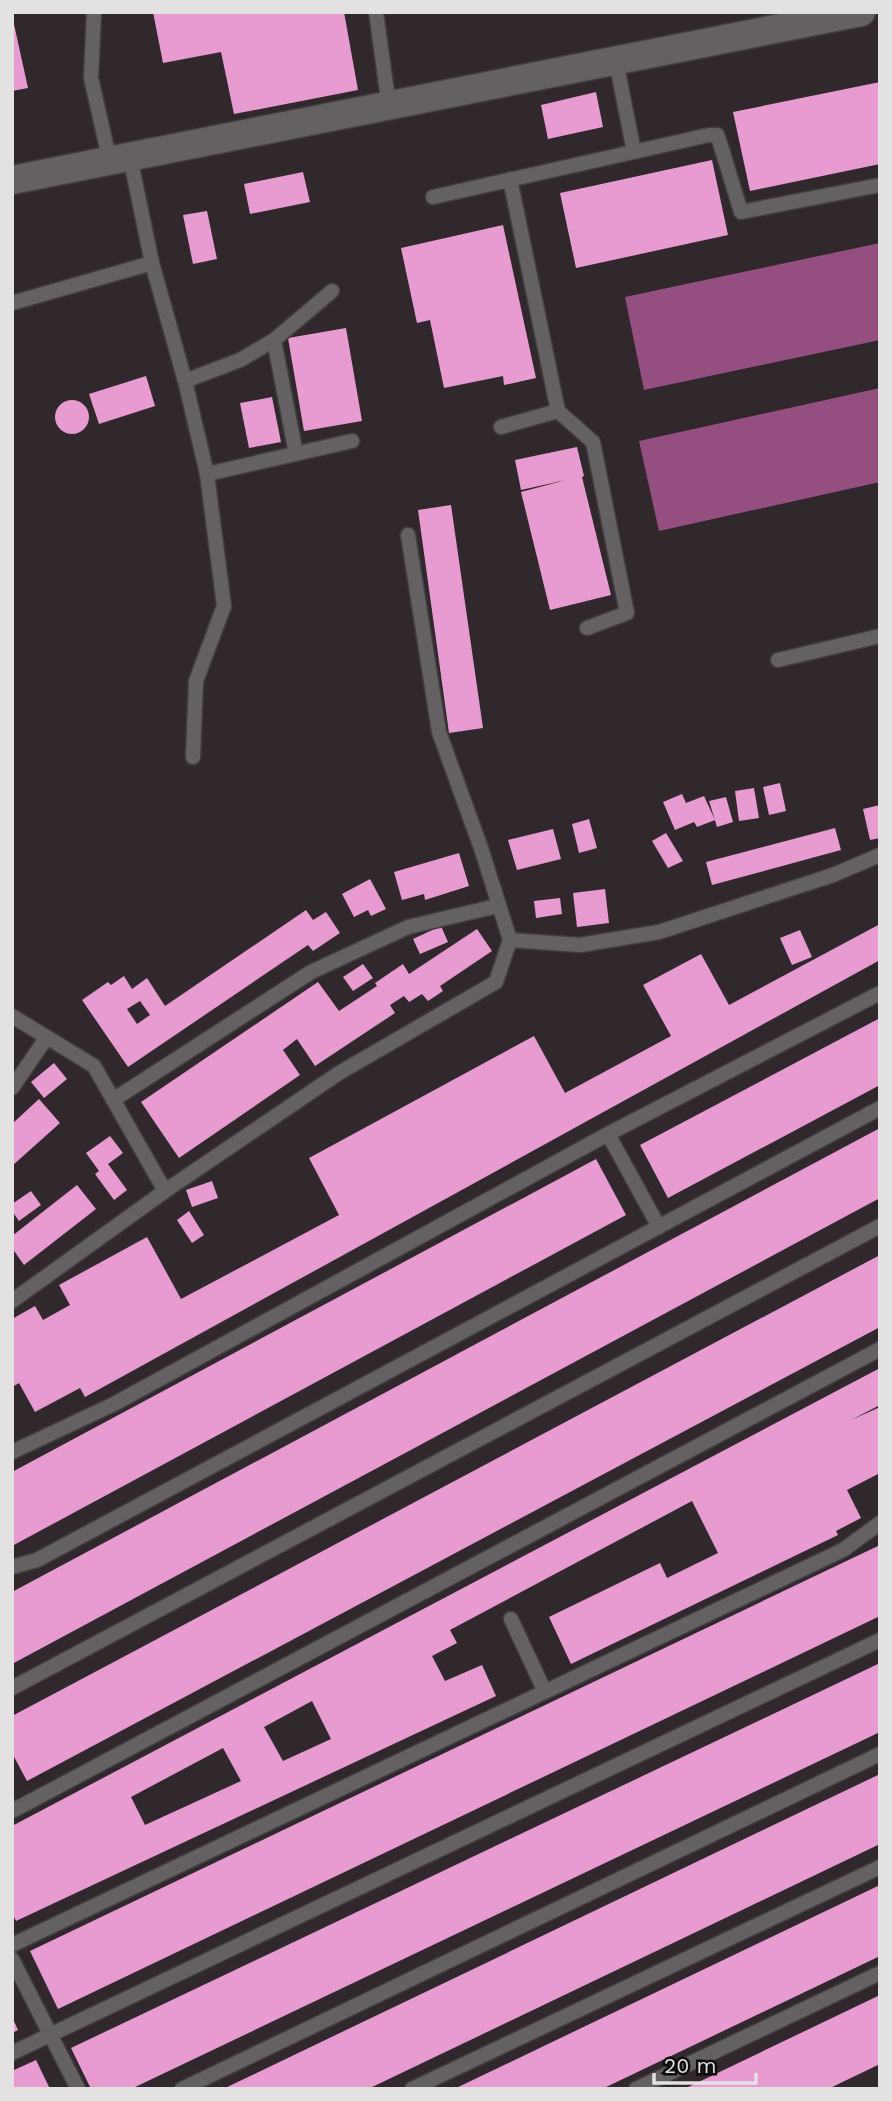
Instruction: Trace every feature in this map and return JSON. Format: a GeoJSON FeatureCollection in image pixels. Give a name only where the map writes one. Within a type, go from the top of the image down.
{"type":"FeatureCollection","features":[{"type":"Feature","properties":{"kind":"street"},"geometry":{"type":"LineString","coordinates":[[12,180],[861,12]]}},
{"type":"Feature","properties":{"kind":"lane"},"geometry":{"type":"LineString","coordinates":[[94,12],[91,78],[152,263],[186,381],[207,474],[224,606],[196,681],[193,757]]}},
{"type":"Feature","properties":{"kind":"lane"},"geometry":{"type":"LineString","coordinates":[[376,12],[389,107]]}},
{"type":"Feature","properties":{"kind":"lane"},"geometry":{"type":"LineString","coordinates":[[616,61],[634,152]]}},
{"type":"Feature","properties":{"kind":"lane"},"geometry":{"type":"LineString","coordinates":[[433,197],[709,135],[717,135],[741,212],[880,185]]}},
{"type":"Feature","properties":{"kind":"lane"},"geometry":{"type":"LineString","coordinates":[[510,179],[558,411],[593,442],[627,613],[587,628]]}},
{"type":"Feature","properties":{"kind":"lane"},"geometry":{"type":"LineString","coordinates":[[12,303],[152,263]]}},
{"type":"Feature","properties":{"kind":"lane"},"geometry":{"type":"LineString","coordinates":[[186,381],[240,360],[274,340],[332,291]]}},
{"type":"Feature","properties":{"kind":"lane"},"geometry":{"type":"LineString","coordinates":[[274,340],[296,454]]}},
{"type":"Feature","properties":{"kind":"lane"},"geometry":{"type":"LineString","coordinates":[[501,427],[558,411]]}},
{"type":"Feature","properties":{"kind":"lane"},"geometry":{"type":"LineString","coordinates":[[207,474],[352,441]]}},
{"type":"Feature","properties":{"kind":"lane"},"geometry":{"type":"LineString","coordinates":[[12,1301],[164,1191],[339,1073],[496,982],[510,940],[497,906],[481,848],[439,732],[408,534]]}},
{"type":"Feature","properties":{"kind":"lane"},"geometry":{"type":"LineString","coordinates":[[778,660],[880,636]]}},
{"type":"Feature","properties":{"kind":"lane"},"geometry":{"type":"LineString","coordinates":[[510,940],[580,946],[659,932],[832,875],[880,855]]}},
{"type":"Feature","properties":{"kind":"lane"},"geometry":{"type":"LineString","coordinates":[[113,1100],[311,972],[408,927],[497,906]]}},
{"type":"Feature","properties":{"kind":"lane"},"geometry":{"type":"LineString","coordinates":[[12,1452],[114,1404],[608,1134],[880,993]]}},
{"type":"Feature","properties":{"kind":"lane"},"geometry":{"type":"LineString","coordinates":[[12,1016],[94,1066],[164,1191]]}},
{"type":"Feature","properties":{"kind":"lane"},"geometry":{"type":"LineString","coordinates":[[12,1088],[47,1037]]}},
{"type":"Feature","properties":{"kind":"lane"},"geometry":{"type":"LineString","coordinates":[[12,1567],[37,1560],[880,1108]]}},
{"type":"Feature","properties":{"kind":"lane"},"geometry":{"type":"LineString","coordinates":[[608,1134],[659,1227]]}},
{"type":"Feature","properties":{"kind":"lane"},"geometry":{"type":"LineString","coordinates":[[12,1688],[880,1226]]}},
{"type":"Feature","properties":{"kind":"lane"},"geometry":{"type":"LineString","coordinates":[[12,1807],[14,1810],[880,1349]]}},
{"type":"Feature","properties":{"kind":"lane"},"geometry":{"type":"LineString","coordinates":[[12,1945],[843,1550],[880,1523]]}},
{"type":"Feature","properties":{"kind":"lane"},"geometry":{"type":"LineString","coordinates":[[511,1619],[545,1692]]}},
{"type":"Feature","properties":{"kind":"lane"},"geometry":{"type":"LineString","coordinates":[[12,2053],[880,1640]]}},
{"type":"Feature","properties":{"kind":"lane"},"geometry":{"type":"LineString","coordinates":[[182,2089],[880,1754]]}},
{"type":"Feature","properties":{"kind":"lane"},"geometry":{"type":"LineString","coordinates":[[412,2089],[880,1867]]}},
{"type":"Feature","properties":{"kind":"lane"},"geometry":{"type":"LineString","coordinates":[[12,1959],[78,2089]]}},
{"type":"Feature","properties":{"kind":"lane"},"geometry":{"type":"LineString","coordinates":[[636,2089],[880,1973]]}},
{"type":"Feature","properties":{"kind":"shaded area"},"geometry":{"type":"Polygon","coordinates":[[[12,12],[880,12],[880,2089],[12,2089],[12,12]]]}},
{"type":"Feature","properties":{"kind":"shaded area"},"geometry":{"type":"Polygon","coordinates":[[[880,243],[880,340],[644,390],[625,297],[880,243]]]}},
{"type":"Feature","properties":{"kind":"shaded area"},"geometry":{"type":"Polygon","coordinates":[[[880,388],[880,482],[659,531],[639,441],[880,388]]]}},
{"type":"Feature","properties":{"kind":"building"},"geometry":{"type":"Polygon","coordinates":[[[153,12],[344,12],[358,90],[234,114],[221,52],[163,63],[153,12]]]}},
{"type":"Feature","properties":{"kind":"building"},"geometry":{"type":"Polygon","coordinates":[[[12,15],[28,88],[12,91],[12,15]]]}},
{"type":"Feature","properties":{"kind":"building"},"geometry":{"type":"Polygon","coordinates":[[[880,82],[880,164],[750,191],[733,112],[880,82]]]}},
{"type":"Feature","properties":{"kind":"building"},"geometry":{"type":"Polygon","coordinates":[[[596,92],[603,127],[548,139],[541,105],[596,92]]]}},
{"type":"Feature","properties":{"kind":"building"},"geometry":{"type":"Polygon","coordinates":[[[712,160],[728,235],[576,268],[560,193],[712,160]]]}},
{"type":"Feature","properties":{"kind":"building"},"geometry":{"type":"Polygon","coordinates":[[[303,172],[310,202],[250,214],[244,184],[303,172]]]}},
{"type":"Feature","properties":{"kind":"building"},"geometry":{"type":"Polygon","coordinates":[[[207,211],[217,259],[193,264],[183,215],[207,211]]]}},
{"type":"Feature","properties":{"kind":"building"},"geometry":{"type":"Polygon","coordinates":[[[503,225],[536,378],[504,385],[503,376],[444,388],[430,320],[417,323],[401,248],[503,225]]]}},
{"type":"Feature","properties":{"kind":"building"},"geometry":{"type":"Polygon","coordinates":[[[346,328],[362,421],[304,431],[288,338],[346,328]]]}},
{"type":"Feature","properties":{"kind":"building"},"geometry":{"type":"Polygon","coordinates":[[[146,376],[155,406],[99,424],[89,394],[146,376]]]}},
{"type":"Feature","properties":{"kind":"building"},"geometry":{"type":"Polygon","coordinates":[[[272,397],[281,442],[249,448],[240,403],[272,397]]]}},
{"type":"Feature","properties":{"kind":"building"},"geometry":{"type":"Polygon","coordinates":[[[72,400],[84,405],[89,417],[84,429],[72,434],[60,429],[55,417],[60,405],[72,400]]]}},
{"type":"Feature","properties":{"kind":"building"},"geometry":{"type":"Polygon","coordinates":[[[577,447],[611,595],[550,610],[521,492],[566,480],[521,490],[515,460],[577,447]]]}},
{"type":"Feature","properties":{"kind":"building"},"geometry":{"type":"Polygon","coordinates":[[[451,505],[483,728],[449,733],[418,510],[451,505]]]}},
{"type":"Feature","properties":{"kind":"building"},"geometry":{"type":"Polygon","coordinates":[[[780,783],[786,811],[769,815],[763,787],[780,783]]]}},
{"type":"Feature","properties":{"kind":"building"},"geometry":{"type":"Polygon","coordinates":[[[754,788],[759,818],[739,821],[735,791],[754,788]]]}},
{"type":"Feature","properties":{"kind":"building"},"geometry":{"type":"Polygon","coordinates":[[[682,794],[686,803],[704,796],[715,820],[697,827],[694,822],[675,830],[663,802],[682,794]]]}},
{"type":"Feature","properties":{"kind":"building"},"geometry":{"type":"Polygon","coordinates":[[[726,797],[733,822],[717,827],[709,801],[726,797]]]}},
{"type":"Feature","properties":{"kind":"building"},"geometry":{"type":"Polygon","coordinates":[[[880,805],[880,838],[870,840],[863,809],[880,805]]]}},
{"type":"Feature","properties":{"kind":"building"},"geometry":{"type":"Polygon","coordinates":[[[589,819],[597,848],[579,853],[572,824],[589,819]]]}},
{"type":"Feature","properties":{"kind":"building"},"geometry":{"type":"Polygon","coordinates":[[[835,828],[841,850],[712,885],[706,862],[835,828]]]}},
{"type":"Feature","properties":{"kind":"building"},"geometry":{"type":"Polygon","coordinates":[[[553,829],[561,859],[517,870],[508,840],[553,829]]]}},
{"type":"Feature","properties":{"kind":"building"},"geometry":{"type":"Polygon","coordinates":[[[666,833],[683,861],[668,868],[652,841],[666,833]]]}},
{"type":"Feature","properties":{"kind":"building"},"geometry":{"type":"Polygon","coordinates":[[[459,853],[469,886],[425,900],[424,894],[402,900],[394,872],[459,853]]]}},
{"type":"Feature","properties":{"kind":"building"},"geometry":{"type":"Polygon","coordinates":[[[370,879],[386,909],[371,916],[368,910],[354,917],[342,894],[370,879]]]}},
{"type":"Feature","properties":{"kind":"building"},"geometry":{"type":"Polygon","coordinates":[[[605,889],[609,923],[577,927],[573,893],[605,889]]]}},
{"type":"Feature","properties":{"kind":"building"},"geometry":{"type":"Polygon","coordinates":[[[560,898],[562,914],[536,918],[534,901],[560,898]]]}},
{"type":"Feature","properties":{"kind":"building"},"geometry":{"type":"Polygon","coordinates":[[[306,910],[313,920],[326,912],[340,933],[313,951],[308,945],[128,1067],[82,1000],[108,982],[111,985],[124,976],[132,989],[147,978],[165,1006],[306,910]],[[140,1001],[127,1009],[137,1024],[150,1015],[140,1001]]]}},
{"type":"Feature","properties":{"kind":"building"},"geometry":{"type":"Polygon","coordinates":[[[880,924],[880,960],[85,1397],[80,1388],[35,1412],[19,1383],[12,1387],[12,1319],[35,1306],[43,1320],[70,1305],[59,1285],[147,1237],[181,1299],[339,1215],[309,1158],[534,1036],[565,1093],[671,1036],[643,985],[701,954],[729,1005],[880,924]]]}},
{"type":"Feature","properties":{"kind":"building"},"geometry":{"type":"Polygon","coordinates":[[[441,926],[448,942],[420,954],[413,939],[441,926]]]}},
{"type":"Feature","properties":{"kind":"building"},"geometry":{"type":"Polygon","coordinates":[[[477,929],[492,951],[440,986],[443,991],[428,1001],[422,994],[409,1002],[404,996],[390,1005],[395,1013],[315,1066],[297,1039],[283,1050],[300,1075],[179,1158],[141,1102],[318,982],[339,1011],[377,986],[375,983],[403,964],[409,974],[477,929]]]}},
{"type":"Feature","properties":{"kind":"building"},"geometry":{"type":"Polygon","coordinates":[[[800,930],[812,957],[792,965],[780,938],[800,930]]]}},
{"type":"Feature","properties":{"kind":"building"},"geometry":{"type":"Polygon","coordinates":[[[363,964],[373,978],[353,991],[343,977],[363,964]]]}},
{"type":"Feature","properties":{"kind":"building"},"geometry":{"type":"Polygon","coordinates":[[[880,1018],[880,1085],[668,1198],[640,1145],[880,1018]]]}},
{"type":"Feature","properties":{"kind":"building"},"geometry":{"type":"Polygon","coordinates":[[[54,1063],[67,1079],[44,1098],[31,1082],[54,1063]]]}},
{"type":"Feature","properties":{"kind":"building"},"geometry":{"type":"Polygon","coordinates":[[[39,1099],[60,1123],[12,1166],[12,1124],[39,1099]]]}},
{"type":"Feature","properties":{"kind":"building"},"geometry":{"type":"Polygon","coordinates":[[[880,1128],[880,1198],[12,1664],[12,1592],[880,1128]]]}},
{"type":"Feature","properties":{"kind":"building"},"geometry":{"type":"Polygon","coordinates":[[[110,1136],[123,1153],[108,1164],[127,1190],[114,1200],[95,1174],[99,1171],[86,1153],[110,1136]]]}},
{"type":"Feature","properties":{"kind":"building"},"geometry":{"type":"Polygon","coordinates":[[[596,1159],[626,1215],[12,1546],[12,1472],[596,1159]]]}},
{"type":"Feature","properties":{"kind":"building"},"geometry":{"type":"Polygon","coordinates":[[[212,1181],[218,1198],[192,1207],[186,1190],[212,1181]]]}},
{"type":"Feature","properties":{"kind":"building"},"geometry":{"type":"Polygon","coordinates":[[[77,1185],[96,1209],[24,1265],[12,1248],[12,1236],[77,1185]]]}},
{"type":"Feature","properties":{"kind":"building"},"geometry":{"type":"Polygon","coordinates":[[[31,1191],[41,1205],[19,1221],[12,1211],[12,1204],[31,1191]]]}},
{"type":"Feature","properties":{"kind":"building"},"geometry":{"type":"Polygon","coordinates":[[[189,1211],[204,1235],[192,1243],[177,1220],[189,1211]]]}},
{"type":"Feature","properties":{"kind":"building"},"geometry":{"type":"Polygon","coordinates":[[[880,1255],[880,1327],[27,1781],[12,1753],[12,1716],[880,1255]]]}},
{"type":"Feature","properties":{"kind":"building"},"geometry":{"type":"Polygon","coordinates":[[[880,1368],[880,1405],[851,1420],[880,1407],[880,1473],[847,1490],[861,1518],[836,1531],[838,1535],[571,1664],[549,1617],[660,1563],[667,1578],[718,1553],[692,1501],[450,1630],[457,1643],[432,1656],[445,1681],[482,1665],[496,1696],[16,1921],[12,1913],[12,1826],[880,1368]],[[312,1701],[264,1727],[283,1761],[331,1739],[312,1701]],[[223,1748],[131,1797],[145,1825],[241,1781],[223,1748]]]}},
{"type":"Feature","properties":{"kind":"building"},"geometry":{"type":"Polygon","coordinates":[[[880,1545],[880,1616],[58,2009],[30,1951],[880,1545]]]}},
{"type":"Feature","properties":{"kind":"building"},"geometry":{"type":"Polygon","coordinates":[[[880,1663],[880,1732],[131,2089],[91,2089],[71,2048],[880,1663]]]}},
{"type":"Feature","properties":{"kind":"building"},"geometry":{"type":"Polygon","coordinates":[[[880,1774],[880,1844],[368,2089],[223,2089],[880,1774]]]}},
{"type":"Feature","properties":{"kind":"building"},"geometry":{"type":"Polygon","coordinates":[[[880,1885],[880,1956],[602,2089],[454,2089],[880,1885]]]}},
{"type":"Feature","properties":{"kind":"building"},"geometry":{"type":"Polygon","coordinates":[[[880,1995],[880,2064],[828,2089],[684,2089],[880,1995]]]}},
{"type":"Feature","properties":{"kind":"building"},"geometry":{"type":"Polygon","coordinates":[[[12,2017],[18,2030],[12,2033],[12,2017]]]}},
{"type":"Feature","properties":{"kind":"building"},"geometry":{"type":"Polygon","coordinates":[[[36,2060],[50,2089],[12,2089],[12,2071],[36,2060]]]}}]}
